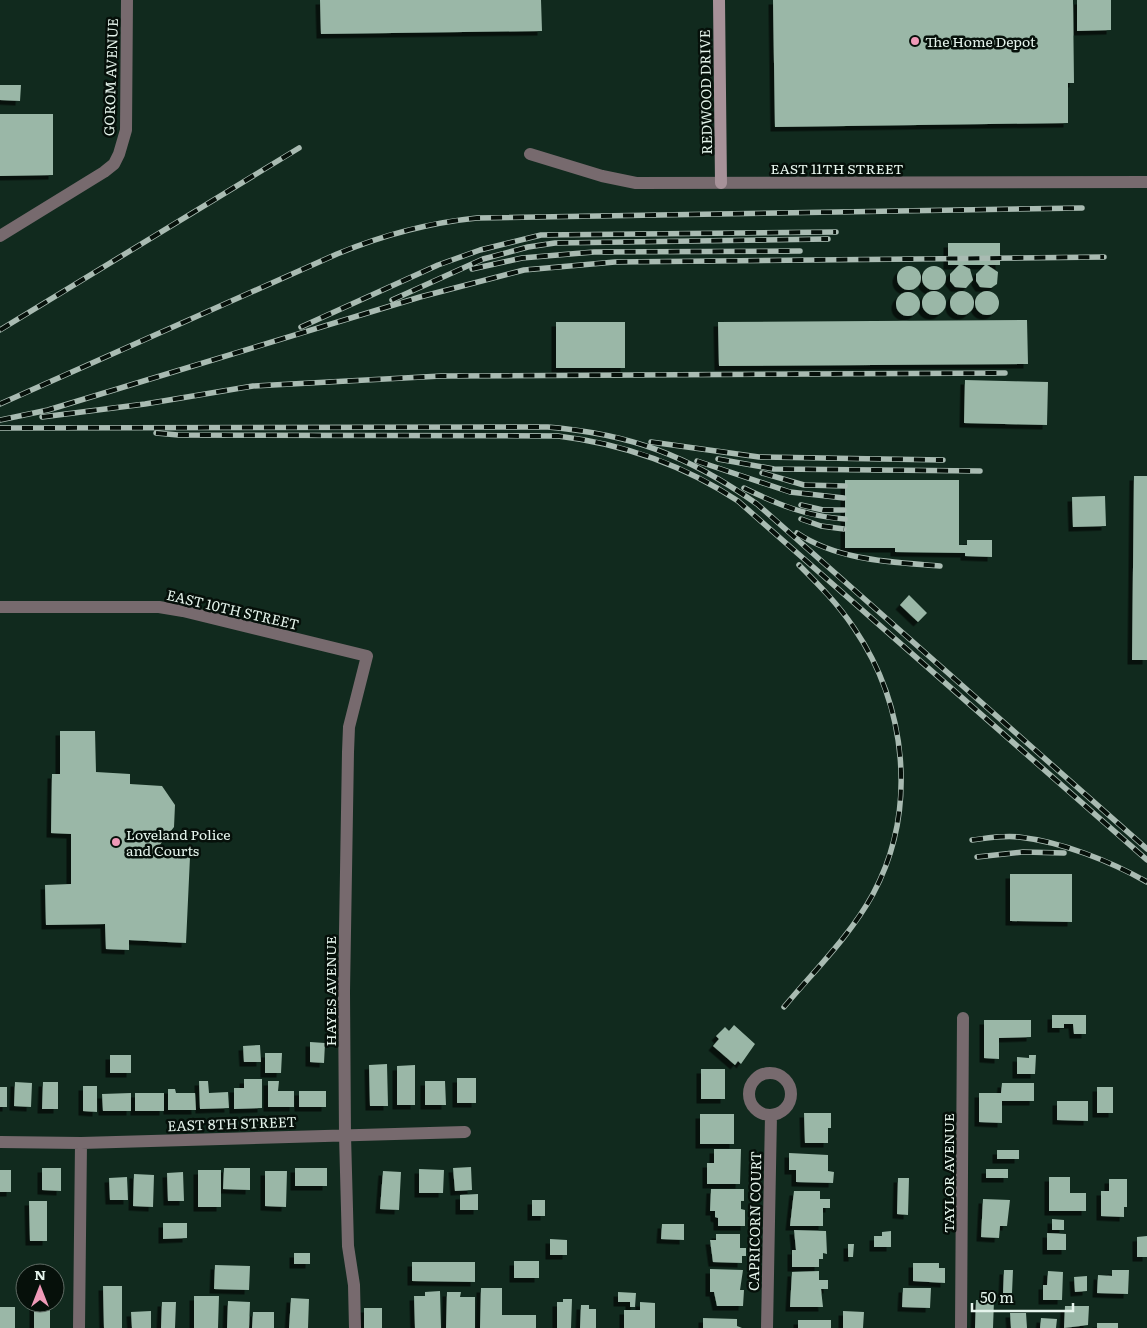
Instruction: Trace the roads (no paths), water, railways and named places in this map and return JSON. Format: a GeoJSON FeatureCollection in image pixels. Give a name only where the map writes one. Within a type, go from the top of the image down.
{"type":"FeatureCollection","features":[{"type":"Feature","properties":{"kind":"street","name":"GOROM AVENUE"},"geometry":{"type":"LineString","coordinates":[[0,236],[114,164],[126,130],[127,0]]}},
{"type":"Feature","properties":{"kind":"street","name":"REDWOOD DRIVE"},"geometry":{"type":"LineString","coordinates":[[719,0],[721,183]]}},
{"type":"Feature","properties":{"kind":"street","name":"EAST 11TH STREET"},"geometry":{"type":"LineString","coordinates":[[530,154],[602,176],[636,183],[1147,182]]}},
{"type":"Feature","properties":{"kind":"street","name":"EAST 10TH STREET"},"geometry":{"type":"LineString","coordinates":[[0,607],[159,607],[183,610],[368,656]]}},
{"type":"Feature","properties":{"kind":"street","name":"HAYES AVENUE"},"geometry":{"type":"LineString","coordinates":[[355,1328],[354,1285],[348,1246],[345,1135],[344,992],[348,735],[355,698],[368,656]]}},
{"type":"Feature","properties":{"kind":"street","name":"TAYLOR AVENUE"},"geometry":{"type":"LineString","coordinates":[[961,1328],[963,1018]]}},
{"type":"Feature","properties":{"kind":"street","name":"CAPRICORN COURT"},"geometry":{"type":"LineString","coordinates":[[767,1328],[771,1115]]}},
{"type":"Feature","properties":{"kind":"street","name":"EAST 8TH STREET"},"geometry":{"type":"LineString","coordinates":[[0,1142],[81,1143],[465,1132]]}},
{"type":"Feature","properties":{"kind":"street"},"geometry":{"type":"LineString","coordinates":[[79,1328],[81,1143]]}},
{"type":"Feature","properties":{"kind":"railway"},"geometry":{"type":"LineString","coordinates":[[0,330],[299,148]]}},
{"type":"Feature","properties":{"kind":"railway"},"geometry":{"type":"LineString","coordinates":[[0,404],[337,254],[371,241],[441,223],[477,218],[1082,208]]}},
{"type":"Feature","properties":{"kind":"railway"},"geometry":{"type":"LineString","coordinates":[[301,327],[438,265],[480,250],[541,235],[836,232]]}},
{"type":"Feature","properties":{"kind":"railway"},"geometry":{"type":"LineString","coordinates":[[392,300],[483,259],[528,247],[555,243],[828,239]]}},
{"type":"Feature","properties":{"kind":"railway"},"geometry":{"type":"LineString","coordinates":[[472,269],[522,258],[594,252],[800,251]]}},
{"type":"Feature","properties":{"kind":"railway"},"geometry":{"type":"LineString","coordinates":[[0,420],[48,410],[420,297],[524,270],[615,262],[1104,257]]}},
{"type":"Feature","properties":{"kind":"railway"},"geometry":{"type":"LineString","coordinates":[[42,417],[145,404],[253,386],[441,376],[1005,373]]}},
{"type":"Feature","properties":{"kind":"railway"},"geometry":{"type":"LineString","coordinates":[[0,428],[548,427],[606,435],[658,450],[683,460],[707,473],[757,504],[1147,849]]}},
{"type":"Feature","properties":{"kind":"railway"},"geometry":{"type":"LineString","coordinates":[[156,433],[178,435],[558,436],[606,444],[674,466],[696,476],[738,501],[1147,860]]}},
{"type":"Feature","properties":{"kind":"railway"},"geometry":{"type":"LineString","coordinates":[[651,442],[759,457],[943,460]]}},
{"type":"Feature","properties":{"kind":"railway"},"geometry":{"type":"LineString","coordinates":[[718,459],[774,469],[980,471]]}},
{"type":"Feature","properties":{"kind":"railway"},"geometry":{"type":"LineString","coordinates":[[697,461],[790,492],[844,498]]}},
{"type":"Feature","properties":{"kind":"railway"},"geometry":{"type":"LineString","coordinates":[[762,473],[804,485],[845,486]]}},
{"type":"Feature","properties":{"kind":"railway"},"geometry":{"type":"LineString","coordinates":[[744,488],[805,513],[845,519]]}},
{"type":"Feature","properties":{"kind":"railway"},"geometry":{"type":"LineString","coordinates":[[801,505],[823,510],[844,510]]}},
{"type":"Feature","properties":{"kind":"railway"},"geometry":{"type":"LineString","coordinates":[[801,519],[821,526],[844,529]]}},
{"type":"Feature","properties":{"kind":"railway"},"geometry":{"type":"LineString","coordinates":[[797,533],[813,542],[848,555],[866,559],[940,566]]}},
{"type":"Feature","properties":{"kind":"railway"},"geometry":{"type":"LineString","coordinates":[[784,1007],[843,939],[873,894],[887,862],[896,828],[901,793],[900,759],[895,724],[886,691],[872,658],[841,611],[799,565]]}},
{"type":"Feature","properties":{"kind":"railway"},"geometry":{"type":"LineString","coordinates":[[972,840],[1013,836],[1052,843],[1102,860],[1147,882]]}},
{"type":"Feature","properties":{"kind":"railway"},"geometry":{"type":"LineString","coordinates":[[977,857],[1023,852],[1064,853]]}},
{"type":"Feature","properties":{"kind":"place","name":"The Home Depot"},"geometry":{"type":"Point","coordinates":[915,41]}},
{"type":"Feature","properties":{"kind":"place","name":"Loveland Police and Courts"},"geometry":{"type":"Point","coordinates":[116,842]}}]}
